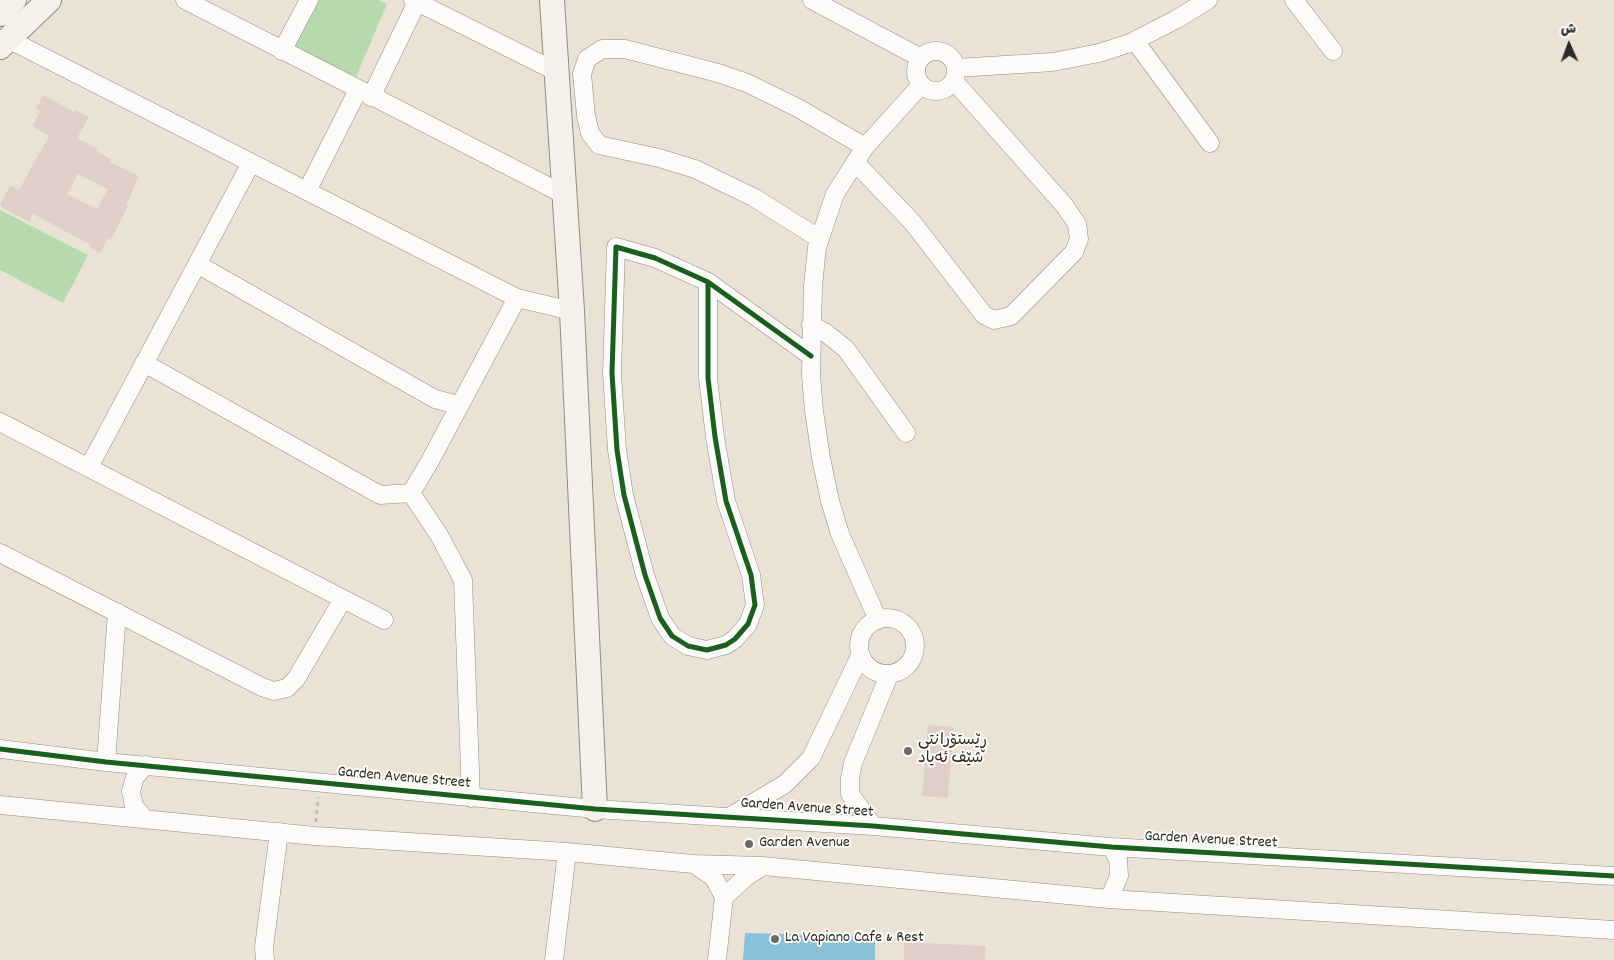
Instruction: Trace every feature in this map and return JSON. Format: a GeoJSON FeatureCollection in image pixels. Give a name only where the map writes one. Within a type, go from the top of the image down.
{"type":"FeatureCollection","features":[{"type":"Feature","properties":{"kind":"street"},"geometry":{"type":"LineString","coordinates":[[0,14],[14,0]]}},
{"type":"Feature","properties":{"kind":"street"},"geometry":{"type":"LineString","coordinates":[[49,0],[4,43],[251,163],[517,298],[572,311]]}},
{"type":"Feature","properties":{"kind":"street"},"geometry":{"type":"LineString","coordinates":[[185,0],[563,194]]}},
{"type":"Feature","properties":{"kind":"street"},"geometry":{"type":"LineString","coordinates":[[282,51],[309,0]]}},
{"type":"Feature","properties":{"kind":"street"},"geometry":{"type":"LineString","coordinates":[[552,0],[555,71],[572,311],[595,810]]}},
{"type":"Feature","properties":{"kind":"street"},"geometry":{"type":"LineString","coordinates":[[812,0],[921,58]]}},
{"type":"Feature","properties":{"kind":"street"},"geometry":{"type":"LineString","coordinates":[[955,74],[1068,60],[1099,53],[1135,41],[1176,20],[1208,0]]}},
{"type":"Feature","properties":{"kind":"street"},"geometry":{"type":"LineString","coordinates":[[1294,0],[1333,51]]}},
{"type":"Feature","properties":{"kind":"street"},"geometry":{"type":"LineString","coordinates":[[306,191],[364,93],[415,1],[555,71]]}},
{"type":"Feature","properties":{"kind":"street"},"geometry":{"type":"LineString","coordinates":[[1135,41],[1210,143]]}},
{"type":"Feature","properties":{"kind":"street"},"geometry":{"type":"LineString","coordinates":[[820,239],[753,197],[711,176],[659,158],[599,145],[590,133],[586,116],[582,74],[587,59],[602,49],[625,49],[718,73],[747,83],[798,108],[865,147]]}},
{"type":"Feature","properties":{"kind":"street"},"geometry":{"type":"LineString","coordinates":[[929,52],[942,52],[953,60],[955,74],[951,85],[940,92],[933,92],[922,86],[916,74],[916,67],[921,58],[929,52]]}},
{"type":"Feature","properties":{"kind":"street"},"geometry":{"type":"LineString","coordinates":[[855,162],[913,223],[984,315],[994,320],[1011,316],[1074,252],[1079,239],[1077,224],[1064,205],[955,74]]}},
{"type":"Feature","properties":{"kind":"street"},"geometry":{"type":"LineString","coordinates":[[878,620],[840,534],[830,501],[814,411],[811,356],[813,286],[820,239],[835,194],[865,147],[922,86]]}},
{"type":"Feature","properties":{"kind":"street"},"geometry":{"type":"LineString","coordinates":[[89,467],[251,163]]}},
{"type":"Feature","properties":{"kind":"street"},"geometry":{"type":"LineString","coordinates":[[708,282],[708,378],[715,437],[726,501],[751,575],[755,595],[752,614],[743,632],[726,645],[707,650],[680,642],[667,630],[660,618],[645,575],[624,495],[617,450],[612,373],[616,247],[655,258],[708,282],[811,356]]}},
{"type":"Feature","properties":{"kind":"street"},"geometry":{"type":"LineString","coordinates":[[197,264],[435,399],[458,405]]}},
{"type":"Feature","properties":{"kind":"street"},"geometry":{"type":"LineString","coordinates":[[411,493],[517,298]]}},
{"type":"Feature","properties":{"kind":"street"},"geometry":{"type":"LineString","coordinates":[[811,325],[826,333],[846,349],[906,433]]}},
{"type":"Feature","properties":{"kind":"street"},"geometry":{"type":"LineString","coordinates":[[144,363],[380,495],[411,493]]}},
{"type":"Feature","properties":{"kind":"street"},"geometry":{"type":"LineString","coordinates":[[0,422],[384,620]]}},
{"type":"Feature","properties":{"kind":"street"},"geometry":{"type":"LineString","coordinates":[[411,493],[439,535],[463,580],[471,798]]}},
{"type":"Feature","properties":{"kind":"street"},"geometry":{"type":"LineString","coordinates":[[0,553],[262,687],[274,691],[287,688],[296,679],[343,599]]}},
{"type":"Feature","properties":{"kind":"street"},"geometry":{"type":"LineString","coordinates":[[106,762],[117,612]]}},
{"type":"Feature","properties":{"kind":"street"},"geometry":{"type":"LineString","coordinates":[[731,816],[785,784],[811,758],[860,656],[860,638],[864,630],[878,620],[896,619],[905,624],[915,640],[913,660],[898,673],[889,675],[872,670],[860,656]]}},
{"type":"Feature","properties":{"kind":"street"},"geometry":{"type":"LineString","coordinates":[[874,826],[850,794],[850,778],[853,763],[889,675]]}},
{"type":"Feature","properties":{"kind":"street","name":"Garden Avenue Street"},"geometry":{"type":"LineString","coordinates":[[0,749],[106,762],[595,810],[731,816],[874,826],[1111,847],[1614,876]]}},
{"type":"Feature","properties":{"kind":"street"},"geometry":{"type":"LineString","coordinates":[[144,818],[134,806],[131,791],[135,776],[146,765]]}},
{"type":"Feature","properties":{"kind":"street"},"geometry":{"type":"LineString","coordinates":[[0,805],[316,836],[567,852],[693,864],[763,866],[1109,899],[1614,930]]}},
{"type":"Feature","properties":{"kind":"street"},"geometry":{"type":"LineString","coordinates":[[265,960],[264,947],[279,832]]}},
{"type":"Feature","properties":{"kind":"street"},"geometry":{"type":"LineString","coordinates":[[1109,899],[1119,876],[1118,860],[1111,847]]}},
{"type":"Feature","properties":{"kind":"street"},"geometry":{"type":"LineString","coordinates":[[554,960],[567,852]]}},
{"type":"Feature","properties":{"kind":"street"},"geometry":{"type":"LineString","coordinates":[[693,864],[714,878],[724,897],[718,960]]}},
{"type":"Feature","properties":{"kind":"street"},"geometry":{"type":"LineString","coordinates":[[724,897],[746,877],[763,866]]}},
{"type":"Feature","properties":{"kind":"path"},"geometry":{"type":"LineString","coordinates":[[316,836],[319,783]]}},
{"type":"Feature","properties":{"kind":"green space"},"geometry":{"type":"Polygon","coordinates":[[[319,0],[378,0],[387,4],[356,77],[292,48],[319,0]]]}},
{"type":"Feature","properties":{"kind":"green space"},"geometry":{"type":"Polygon","coordinates":[[[0,210],[88,255],[63,303],[0,270],[0,210]]]}},
{"type":"Feature","properties":{"kind":"water"},"geometry":{"type":"Polygon","coordinates":[[[745,933],[875,936],[875,960],[743,960],[745,933]]]}},
{"type":"Feature","properties":{"kind":"building"},"geometry":{"type":"Polygon","coordinates":[[[43,95],[74,112],[75,110],[89,117],[77,138],[98,149],[96,151],[111,159],[110,162],[139,176],[126,206],[128,206],[111,240],[108,238],[100,253],[89,247],[91,245],[33,214],[29,222],[0,206],[10,185],[19,190],[49,136],[32,126],[41,111],[36,109],[43,95]],[[78,174],[67,194],[97,209],[108,189],[78,174]]]}},
{"type":"Feature","properties":{"kind":"building"},"geometry":{"type":"Polygon","coordinates":[[[928,725],[954,727],[948,798],[922,796],[928,725]]]}},
{"type":"Feature","properties":{"kind":"building"},"geometry":{"type":"Polygon","coordinates":[[[904,942],[986,946],[985,960],[904,960],[904,942]]]}},
{"type":"Feature","properties":{"kind":"cycle path"},"geometry":{"type":"LineString","coordinates":[[708,282],[708,378],[715,437],[726,501],[751,575],[755,605],[748,624],[735,639],[726,645],[707,650],[688,646],[672,636],[660,618],[645,575],[624,495],[617,450],[612,373],[616,247],[655,258],[708,282],[811,356]]}},
{"type":"Feature","properties":{"kind":"cycle path"},"geometry":{"type":"LineString","coordinates":[[0,749],[106,762],[595,809],[873,826],[1111,847],[1614,876]]}},
{"type":"Feature","properties":{"kind":"place","name":"ڕێستۆرانتی شێف ئەیاد"},"geometry":{"type":"Point","coordinates":[908,751]}},
{"type":"Feature","properties":{"kind":"place","name":"Garden Avenue"},"geometry":{"type":"Point","coordinates":[749,844]}},
{"type":"Feature","properties":{"kind":"place","name":"La Vapiano Cafe & Rest"},"geometry":{"type":"Point","coordinates":[775,939]}}]}
